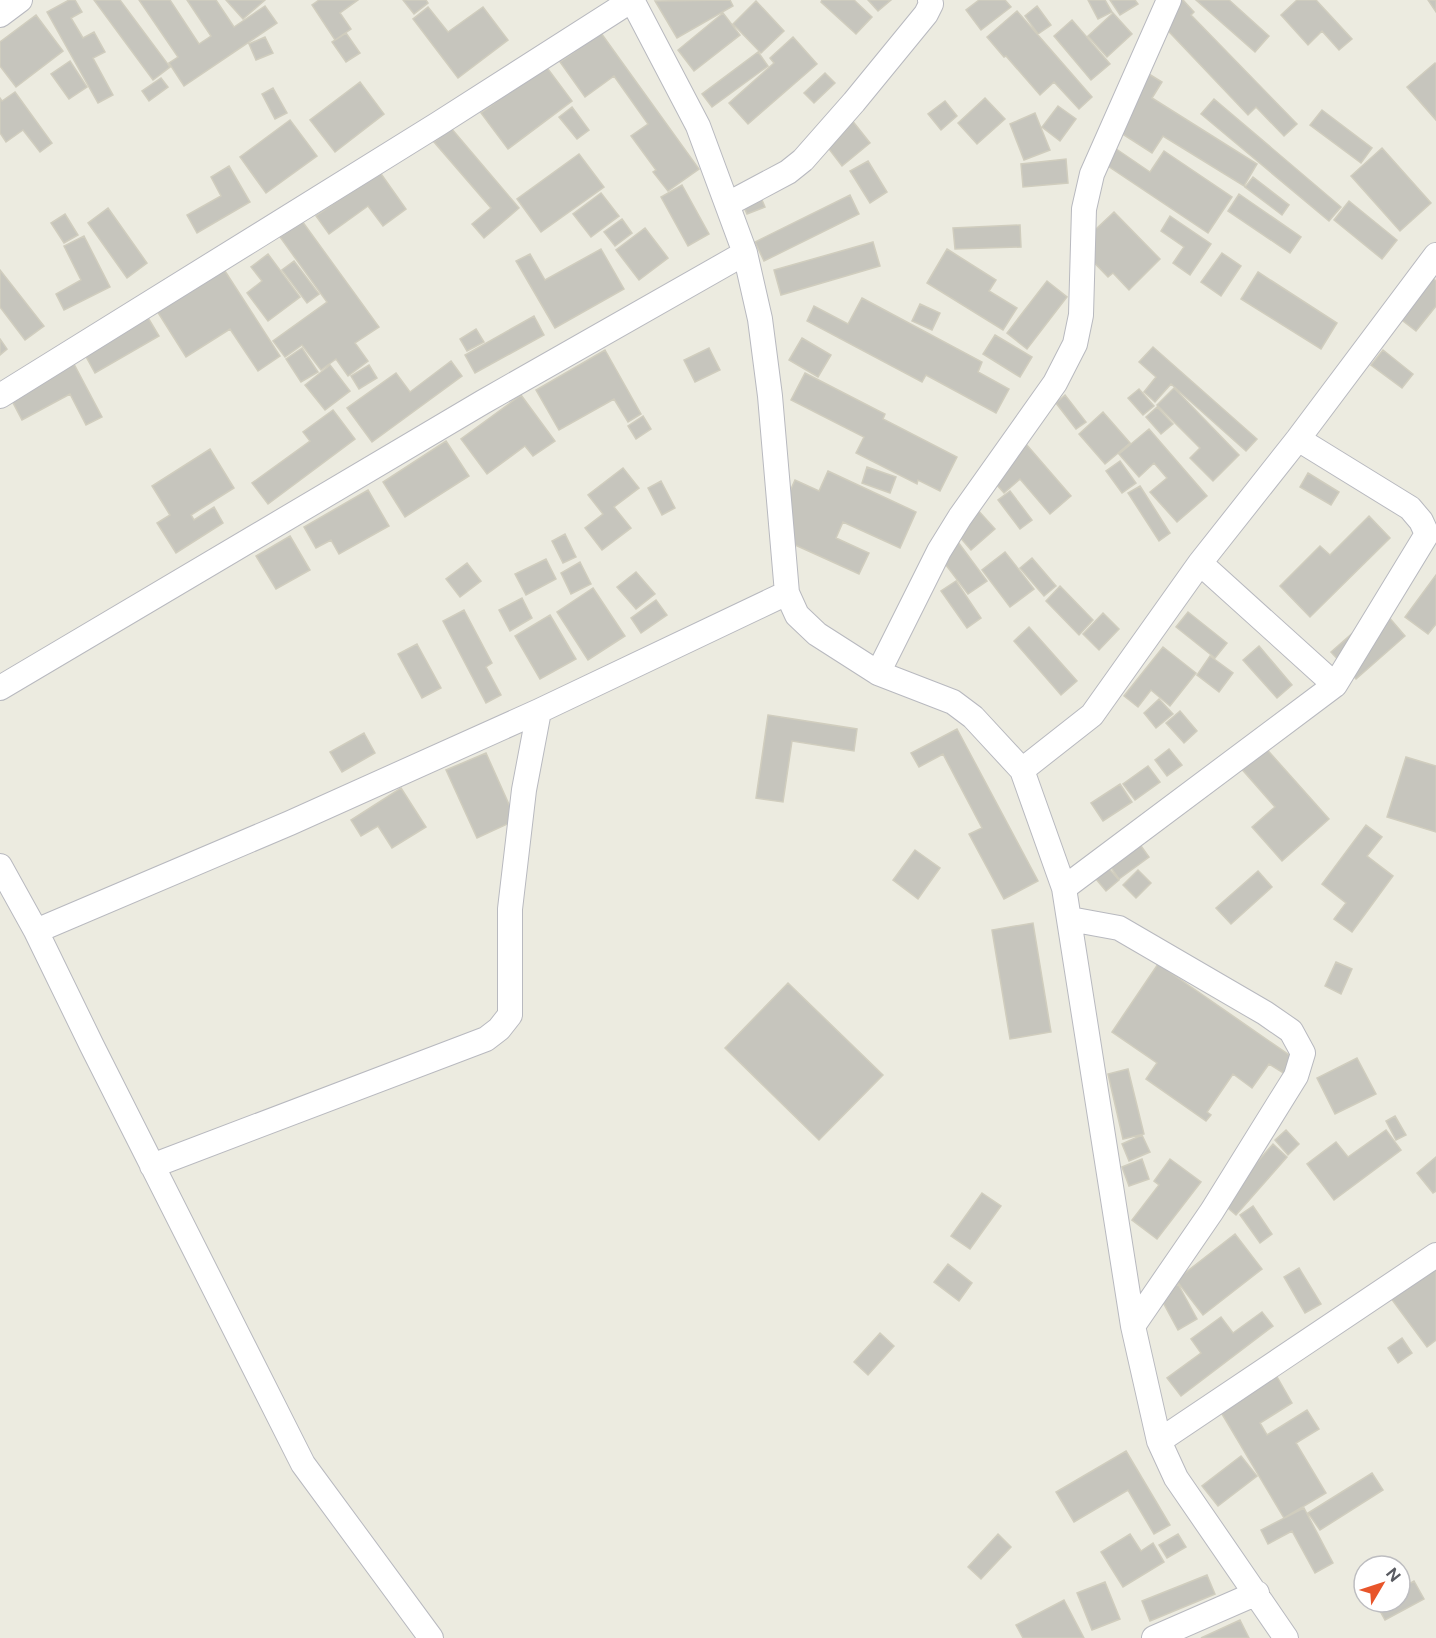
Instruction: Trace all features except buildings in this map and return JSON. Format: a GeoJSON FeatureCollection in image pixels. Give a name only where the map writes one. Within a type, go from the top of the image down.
{"type":"FeatureCollection","features":[{"type":"Feature","properties":{"kind":"street"},"geometry":{"type":"LineString","coordinates":[[0,15],[20,0]]}},
{"type":"Feature","properties":{"kind":"street"},"geometry":{"type":"LineString","coordinates":[[0,396],[418,137],[632,0],[698,126],[745,253],[760,319],[770,396],[787,593],[797,615],[817,634],[878,673],[953,702],[973,717],[1022,770],[1064,888],[1133,1326],[1159,1441],[1176,1478],[1286,1638]]}},
{"type":"Feature","properties":{"kind":"street"},"geometry":{"type":"LineString","coordinates":[[728,204],[788,172],[803,160],[926,14],[931,4],[930,0]]}},
{"type":"Feature","properties":{"kind":"street"},"geometry":{"type":"LineString","coordinates":[[878,673],[954,525],[1055,383],[1075,344],[1081,315],[1084,209],[1092,174],[1169,0]]}},
{"type":"Feature","properties":{"kind":"street"},"geometry":{"type":"LineString","coordinates":[[0,688],[483,402],[745,253]]}},
{"type":"Feature","properties":{"kind":"street"},"geometry":{"type":"LineString","coordinates":[[1022,770],[1092,715],[1200,563],[1298,439],[1436,255]]}},
{"type":"Feature","properties":{"kind":"street"},"geometry":{"type":"LineString","coordinates":[[1064,888],[1335,685],[1427,534],[1421,521],[1410,508],[1298,439]]}},
{"type":"Feature","properties":{"kind":"street"},"geometry":{"type":"LineString","coordinates":[[1200,563],[1335,685]]}},
{"type":"Feature","properties":{"kind":"street"},"geometry":{"type":"LineString","coordinates":[[36,931],[279,827],[539,711],[787,593]]}},
{"type":"Feature","properties":{"kind":"street"},"geometry":{"type":"LineString","coordinates":[[152,1166],[486,1039],[500,1029],[510,1015],[510,909],[524,790],[539,711]]}},
{"type":"Feature","properties":{"kind":"street"},"geometry":{"type":"LineString","coordinates":[[0,866],[36,931],[303,1464],[431,1638]]}},
{"type":"Feature","properties":{"kind":"street"},"geometry":{"type":"LineString","coordinates":[[1070,919],[1119,928],[1265,1012],[1291,1031],[1303,1053],[1296,1076],[1212,1210],[1133,1326]]}},
{"type":"Feature","properties":{"kind":"street"},"geometry":{"type":"LineString","coordinates":[[1159,1441],[1436,1255]]}},
{"type":"Feature","properties":{"kind":"street"},"geometry":{"type":"LineString","coordinates":[[1154,1638],[1257,1593]]}}]}
